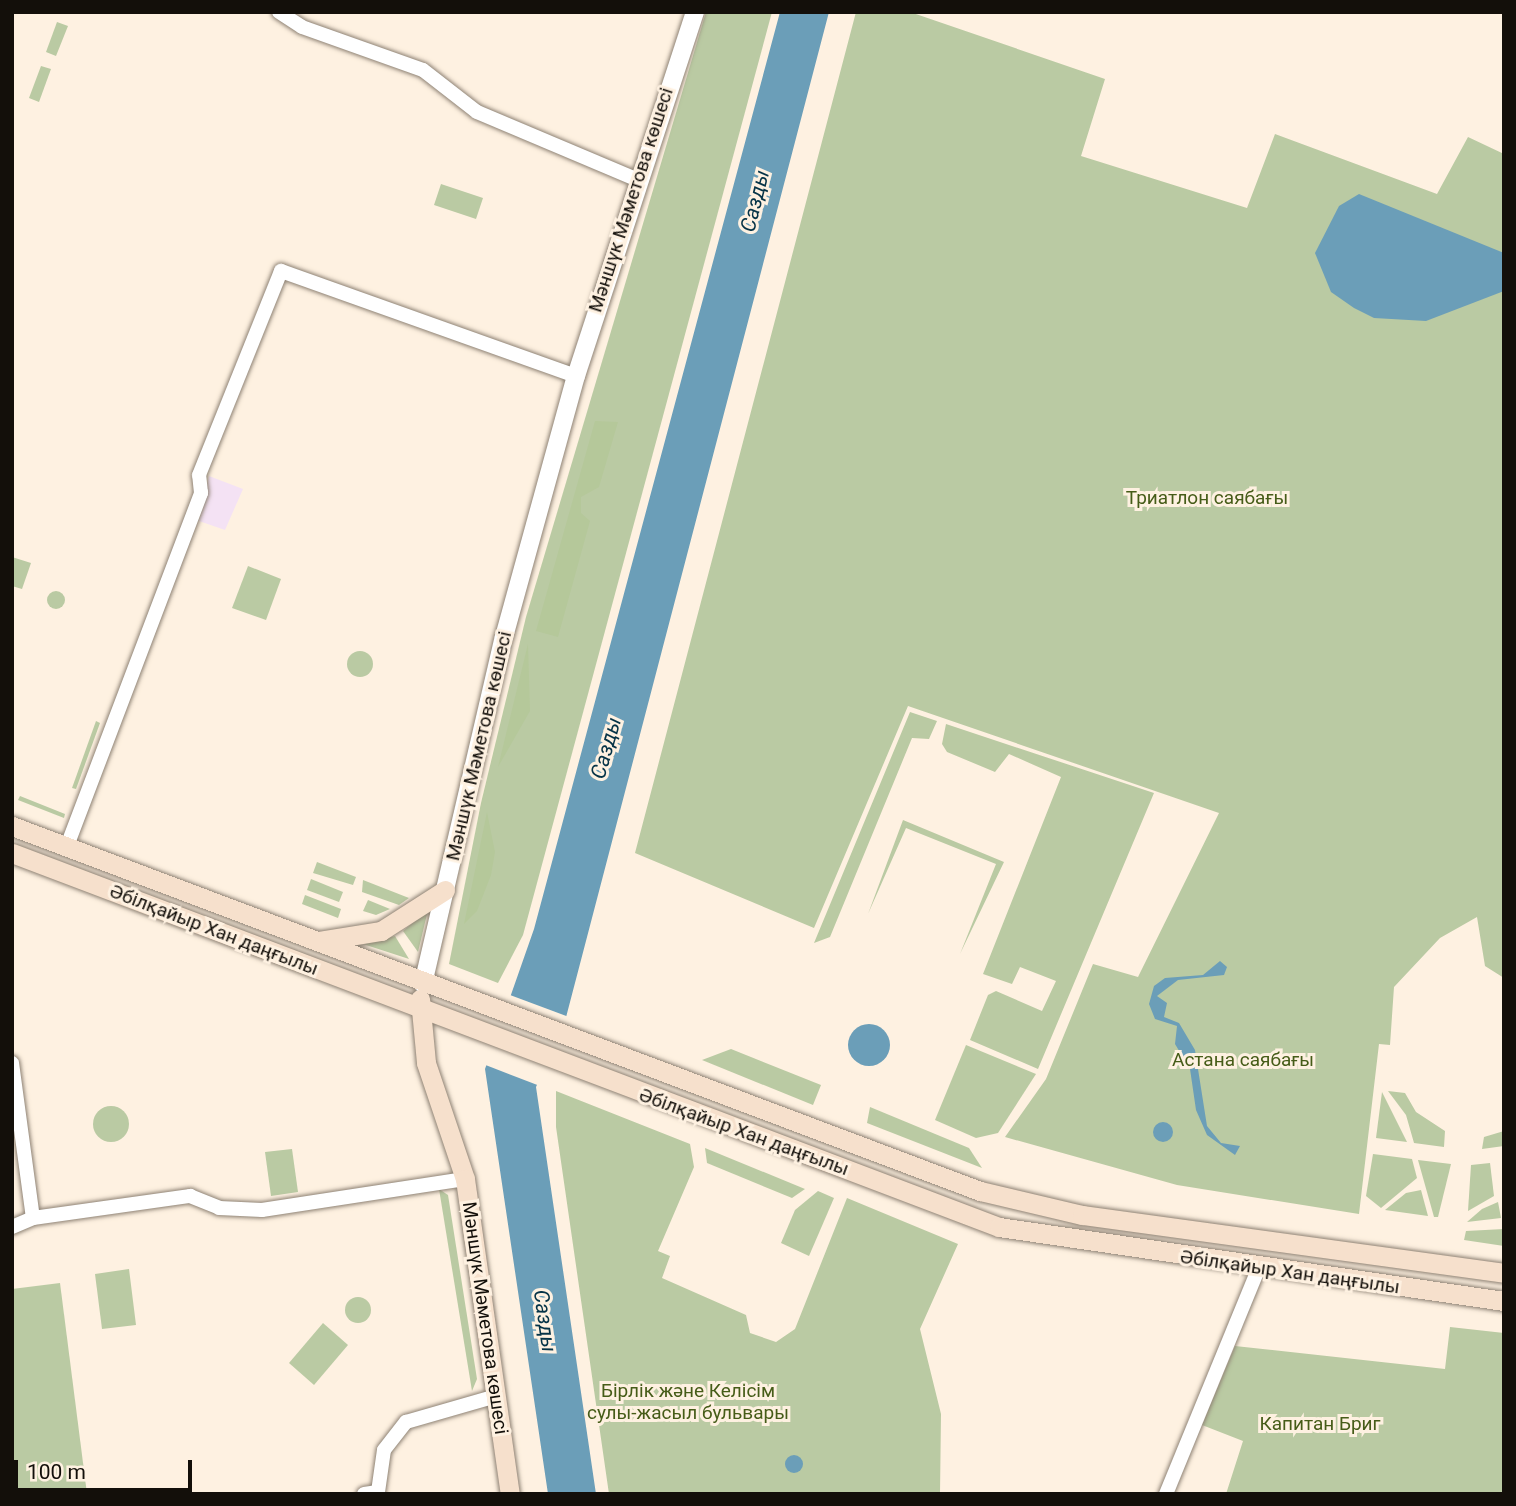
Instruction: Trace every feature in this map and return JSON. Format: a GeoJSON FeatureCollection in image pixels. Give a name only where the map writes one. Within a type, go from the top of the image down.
{"type":"FeatureCollection","features":[{"type":"Feature","properties":{"kind":"main road","name":"Әбілқайыр Хан даңғылы"},"geometry":{"type":"LineString","coordinates":[[12,825],[288,930],[487,1010],[980,1191],[1082,1214],[1504,1273]]}},
{"type":"Feature","properties":{"kind":"main road","name":"Әбілқайыр Хан даңғылы"},"geometry":{"type":"LineString","coordinates":[[12,853],[559,1065],[706,1118],[936,1207],[1078,1242],[1504,1301]]}},
{"type":"Feature","properties":{"kind":"main road"},"geometry":{"type":"LineString","coordinates":[[162,910],[173,887]]}},
{"type":"Feature","properties":{"kind":"main road"},"geometry":{"type":"LineString","coordinates":[[316,941],[381,931],[445,891]]}},
{"type":"Feature","properties":{"kind":"main road"},"geometry":{"type":"LineString","coordinates":[[279,956],[288,930]]}},
{"type":"Feature","properties":{"kind":"main road","name":"Мәншүк Мәметова көшесі"},"geometry":{"type":"LineString","coordinates":[[423,984],[418,1009],[430,1080],[465,1179],[510,1494]]}},
{"type":"Feature","properties":{"kind":"main road"},"geometry":{"type":"LineString","coordinates":[[706,1118],[733,1105],[766,1111]]}},
{"type":"Feature","properties":{"kind":"main road"},"geometry":{"type":"LineString","coordinates":[[936,1207],[980,1191]]}},
{"type":"Feature","properties":{"kind":"street"},"geometry":{"type":"LineString","coordinates":[[279,12],[302,27],[423,70],[477,112],[638,180]]}},
{"type":"Feature","properties":{"kind":"street","name":"Мәншүк Мәметова көшесі"},"geometry":{"type":"LineString","coordinates":[[423,984],[507,626],[576,376],[695,12]]}},
{"type":"Feature","properties":{"kind":"street"},"geometry":{"type":"LineString","coordinates":[[67,846],[201,493],[199,475],[281,271],[576,376]]}},
{"type":"Feature","properties":{"kind":"street"},"geometry":{"type":"LineString","coordinates":[[12,1063],[33,1218]]}},
{"type":"Feature","properties":{"kind":"street"},"geometry":{"type":"LineString","coordinates":[[12,1227],[33,1218],[190,1196],[219,1208],[294,1208],[465,1179]]}},
{"type":"Feature","properties":{"kind":"street"},"geometry":{"type":"LineString","coordinates":[[1166,1494],[1259,1267]]}},
{"type":"Feature","properties":{"kind":"street"},"geometry":{"type":"LineString","coordinates":[[364,1494],[378,1492],[384,1450],[406,1422],[496,1396]]}},
{"type":"Feature","properties":{"kind":"shaded area"},"geometry":{"type":"Polygon","coordinates":[[[209,476],[243,489],[225,530],[199,521],[209,476]]]}},
{"type":"Feature","properties":{"kind":"green space"},"geometry":{"type":"Polygon","coordinates":[[[706,12],[772,12],[523,935],[498,983],[449,964],[481,803],[526,617],[706,12]]]}},
{"type":"Feature","properties":{"kind":"green space","name":"Триатлон саябағы"},"geometry":{"type":"Polygon","coordinates":[[[856,12],[910,12],[1105,79],[1081,156],[1247,208],[1275,134],[1437,194],[1468,137],[1504,154],[1504,978],[1485,966],[1477,917],[1440,938],[1394,987],[1390,1045],[1379,1044],[1359,1214],[1177,1185],[1005,1137],[1046,1079],[1093,964],[1138,977],[1219,813],[908,706],[814,928],[635,853],[856,12]]]}},
{"type":"Feature","properties":{"kind":"green space"},"geometry":{"type":"Polygon","coordinates":[[[57,22],[68,26],[56,56],[46,52],[57,22]]]}},
{"type":"Feature","properties":{"kind":"green space"},"geometry":{"type":"Polygon","coordinates":[[[41,66],[51,69],[39,102],[29,98],[41,66]]]}},
{"type":"Feature","properties":{"kind":"green space"},"geometry":{"type":"Polygon","coordinates":[[[441,184],[483,198],[476,219],[434,205],[441,184]]]}},
{"type":"Feature","properties":{"kind":"green space"},"geometry":{"type":"Polygon","coordinates":[[[595,421],[618,422],[599,487],[581,497],[581,513],[590,521],[558,637],[536,631],[595,421]]]}},
{"type":"Feature","properties":{"kind":"green space"},"geometry":{"type":"Polygon","coordinates":[[[12,557],[31,563],[22,589],[12,586],[12,557]]]}},
{"type":"Feature","properties":{"kind":"green space"},"geometry":{"type":"Polygon","coordinates":[[[248,566],[281,579],[266,620],[232,608],[248,566]]]}},
{"type":"Feature","properties":{"kind":"green space"},"geometry":{"type":"Polygon","coordinates":[[[52,591],[60,591],[65,600],[63,607],[52,609],[47,604],[47,596],[52,591]]]}},
{"type":"Feature","properties":{"kind":"green space"},"geometry":{"type":"Polygon","coordinates":[[[528,644],[530,711],[498,767],[528,644]]]}},
{"type":"Feature","properties":{"kind":"green space"},"geometry":{"type":"Polygon","coordinates":[[[360,651],[369,655],[373,664],[369,673],[360,677],[351,673],[347,664],[351,655],[360,651]]]}},
{"type":"Feature","properties":{"kind":"green space"},"geometry":{"type":"Polygon","coordinates":[[[910,712],[937,721],[929,739],[912,738],[830,937],[814,943],[910,712]]]}},
{"type":"Feature","properties":{"kind":"green space"},"geometry":{"type":"Polygon","coordinates":[[[96,721],[100,723],[76,789],[72,788],[96,721]]]}},
{"type":"Feature","properties":{"kind":"green space"},"geometry":{"type":"Polygon","coordinates":[[[946,724],[1154,793],[1038,1069],[970,1040],[988,995],[996,991],[1042,1011],[1056,981],[1020,967],[1012,984],[983,974],[1061,777],[1009,754],[995,772],[947,752],[942,744],[946,724]]]}},
{"type":"Feature","properties":{"kind":"green space"},"geometry":{"type":"Polygon","coordinates":[[[20,796],[65,814],[64,818],[18,800],[20,796]]]}},
{"type":"Feature","properties":{"kind":"green space"},"geometry":{"type":"Polygon","coordinates":[[[487,812],[495,852],[491,875],[477,911],[464,924],[487,812]]]}},
{"type":"Feature","properties":{"kind":"green space"},"geometry":{"type":"Polygon","coordinates":[[[903,820],[1004,862],[960,954],[996,864],[906,828],[868,914],[903,820]]]}},
{"type":"Feature","properties":{"kind":"green space"},"geometry":{"type":"Polygon","coordinates":[[[317,862],[356,877],[353,885],[313,873],[317,862]]]}},
{"type":"Feature","properties":{"kind":"green space"},"geometry":{"type":"Polygon","coordinates":[[[311,879],[343,892],[339,902],[307,890],[311,879]]]}},
{"type":"Feature","properties":{"kind":"green space"},"geometry":{"type":"Polygon","coordinates":[[[363,880],[409,898],[399,905],[362,892],[363,880]]]}},
{"type":"Feature","properties":{"kind":"green space"},"geometry":{"type":"Polygon","coordinates":[[[305,895],[341,909],[338,918],[302,904],[305,895]]]}},
{"type":"Feature","properties":{"kind":"green space"},"geometry":{"type":"Polygon","coordinates":[[[368,900],[390,909],[376,915],[363,911],[368,900]]]}},
{"type":"Feature","properties":{"kind":"green space"},"geometry":{"type":"Polygon","coordinates":[[[428,910],[418,952],[403,931],[428,910]]]}},
{"type":"Feature","properties":{"kind":"green space"},"geometry":{"type":"Polygon","coordinates":[[[395,936],[409,959],[363,944],[395,936]]]}},
{"type":"Feature","properties":{"kind":"green space"},"geometry":{"type":"Polygon","coordinates":[[[966,1045],[1036,1074],[998,1133],[976,1138],[935,1120],[966,1045]]]}},
{"type":"Feature","properties":{"kind":"green space"},"geometry":{"type":"Polygon","coordinates":[[[731,1049],[821,1085],[813,1105],[702,1060],[731,1049]]]}},
{"type":"Feature","properties":{"kind":"green space","name":"Бірлік және Келісім сулы-жасыл бульвары"},"geometry":{"type":"Polygon","coordinates":[[[556,1091],[690,1144],[694,1167],[658,1251],[670,1256],[662,1278],[746,1315],[750,1333],[776,1342],[795,1329],[847,1198],[958,1244],[920,1329],[941,1414],[940,1494],[609,1494],[556,1127],[556,1091]]]}},
{"type":"Feature","properties":{"kind":"green space"},"geometry":{"type":"Polygon","coordinates":[[[1388,1091],[1405,1093],[1416,1112],[1445,1131],[1444,1147],[1414,1143],[1406,1115],[1388,1091]]]}},
{"type":"Feature","properties":{"kind":"green space"},"geometry":{"type":"Polygon","coordinates":[[[1382,1092],[1407,1142],[1376,1138],[1382,1092]]]}},
{"type":"Feature","properties":{"kind":"green space"},"geometry":{"type":"Polygon","coordinates":[[[111,1106],[124,1111],[129,1124],[124,1137],[111,1142],[98,1137],[93,1124],[98,1111],[111,1106]]]}},
{"type":"Feature","properties":{"kind":"green space"},"geometry":{"type":"Polygon","coordinates":[[[870,1107],[969,1148],[982,1168],[867,1123],[870,1107]]]}},
{"type":"Feature","properties":{"kind":"green space"},"geometry":{"type":"Polygon","coordinates":[[[1504,1131],[1504,1146],[1482,1149],[1484,1137],[1504,1131]]]}},
{"type":"Feature","properties":{"kind":"green space"},"geometry":{"type":"Polygon","coordinates":[[[705,1148],[805,1189],[792,1198],[707,1163],[705,1148]]]}},
{"type":"Feature","properties":{"kind":"green space"},"geometry":{"type":"Polygon","coordinates":[[[292,1149],[298,1192],[271,1196],[265,1152],[292,1149]]]}},
{"type":"Feature","properties":{"kind":"green space"},"geometry":{"type":"Polygon","coordinates":[[[1373,1154],[1412,1159],[1417,1178],[1381,1208],[1366,1196],[1373,1154]]]}},
{"type":"Feature","properties":{"kind":"green space"},"geometry":{"type":"Polygon","coordinates":[[[1418,1160],[1451,1164],[1438,1217],[1434,1217],[1418,1160]]]}},
{"type":"Feature","properties":{"kind":"green space"},"geometry":{"type":"Polygon","coordinates":[[[1490,1163],[1494,1196],[1468,1211],[1471,1165],[1490,1163]]]}},
{"type":"Feature","properties":{"kind":"green space"},"geometry":{"type":"Polygon","coordinates":[[[439,1189],[448,1195],[477,1379],[472,1391],[439,1189]]]}},
{"type":"Feature","properties":{"kind":"green space"},"geometry":{"type":"Polygon","coordinates":[[[1421,1190],[1428,1216],[1385,1210],[1406,1193],[1421,1190]]]}},
{"type":"Feature","properties":{"kind":"green space"},"geometry":{"type":"Polygon","coordinates":[[[818,1191],[834,1198],[809,1256],[781,1243],[795,1210],[818,1191]]]}},
{"type":"Feature","properties":{"kind":"green space"},"geometry":{"type":"Polygon","coordinates":[[[1498,1202],[1501,1218],[1467,1222],[1482,1209],[1498,1202]]]}},
{"type":"Feature","properties":{"kind":"green space"},"geometry":{"type":"Polygon","coordinates":[[[1504,1229],[1504,1246],[1464,1240],[1466,1231],[1504,1229]]]}},
{"type":"Feature","properties":{"kind":"green space"},"geometry":{"type":"Polygon","coordinates":[[[129,1269],[136,1325],[102,1329],[95,1274],[129,1269]]]}},
{"type":"Feature","properties":{"kind":"green space"},"geometry":{"type":"Polygon","coordinates":[[[60,1283],[87,1494],[12,1494],[12,1289],[60,1283]]]}},
{"type":"Feature","properties":{"kind":"green space"},"geometry":{"type":"Polygon","coordinates":[[[358,1297],[367,1301],[371,1310],[367,1319],[358,1323],[349,1319],[345,1310],[349,1301],[358,1297]]]}},
{"type":"Feature","properties":{"kind":"green space"},"geometry":{"type":"Polygon","coordinates":[[[323,1323],[348,1345],[314,1385],[289,1363],[323,1323]]]}},
{"type":"Feature","properties":{"kind":"green space","name":"Капитан Бриг"},"geometry":{"type":"Polygon","coordinates":[[[1450,1327],[1504,1333],[1504,1494],[1226,1494],[1243,1441],[1202,1425],[1235,1346],[1445,1369],[1450,1327]]]}},
{"type":"Feature","properties":{"kind":"water","name":"Сазды"},"geometry":{"type":"Polygon","coordinates":[[[780,12],[829,12],[564,1025],[536,1087],[596,1494],[548,1494],[485,1069],[534,929],[780,12]]]}},
{"type":"Feature","properties":{"kind":"water"},"geometry":{"type":"Polygon","coordinates":[[[1359,194],[1504,253],[1504,291],[1426,321],[1374,318],[1354,308],[1331,292],[1315,253],[1339,206],[1359,194]]]}},
{"type":"Feature","properties":{"kind":"water"},"geometry":{"type":"Polygon","coordinates":[[[1220,961],[1227,967],[1224,975],[1178,980],[1157,996],[1167,1003],[1164,1017],[1179,1023],[1195,1050],[1207,1126],[1221,1143],[1240,1146],[1235,1155],[1207,1135],[1196,1110],[1190,1069],[1175,1044],[1177,1026],[1155,1019],[1149,1004],[1154,986],[1165,978],[1203,975],[1220,961]]]}},
{"type":"Feature","properties":{"kind":"water"},"geometry":{"type":"Polygon","coordinates":[[[869,1024],[884,1030],[890,1045],[884,1060],[869,1066],[854,1060],[848,1045],[854,1030],[869,1024]]]}},
{"type":"Feature","properties":{"kind":"water"},"geometry":{"type":"Polygon","coordinates":[[[1163,1122],[1170,1125],[1173,1132],[1170,1139],[1163,1142],[1156,1139],[1153,1132],[1156,1125],[1163,1122]]]}},
{"type":"Feature","properties":{"kind":"water"},"geometry":{"type":"Polygon","coordinates":[[[790,1455],[798,1455],[803,1464],[801,1471],[790,1473],[785,1468],[785,1460],[790,1455]]]}},
{"type":"Feature","properties":{"kind":"pier"},"geometry":{"type":"Polygon","coordinates":[[[505,993],[569,1017],[540,1086],[483,1064],[505,993]]]}},
{"type":"Feature","properties":{"kind":"park label","name":"Астана саябағы"},"geometry":{"type":"Point","coordinates":[1243,1060]}}]}
